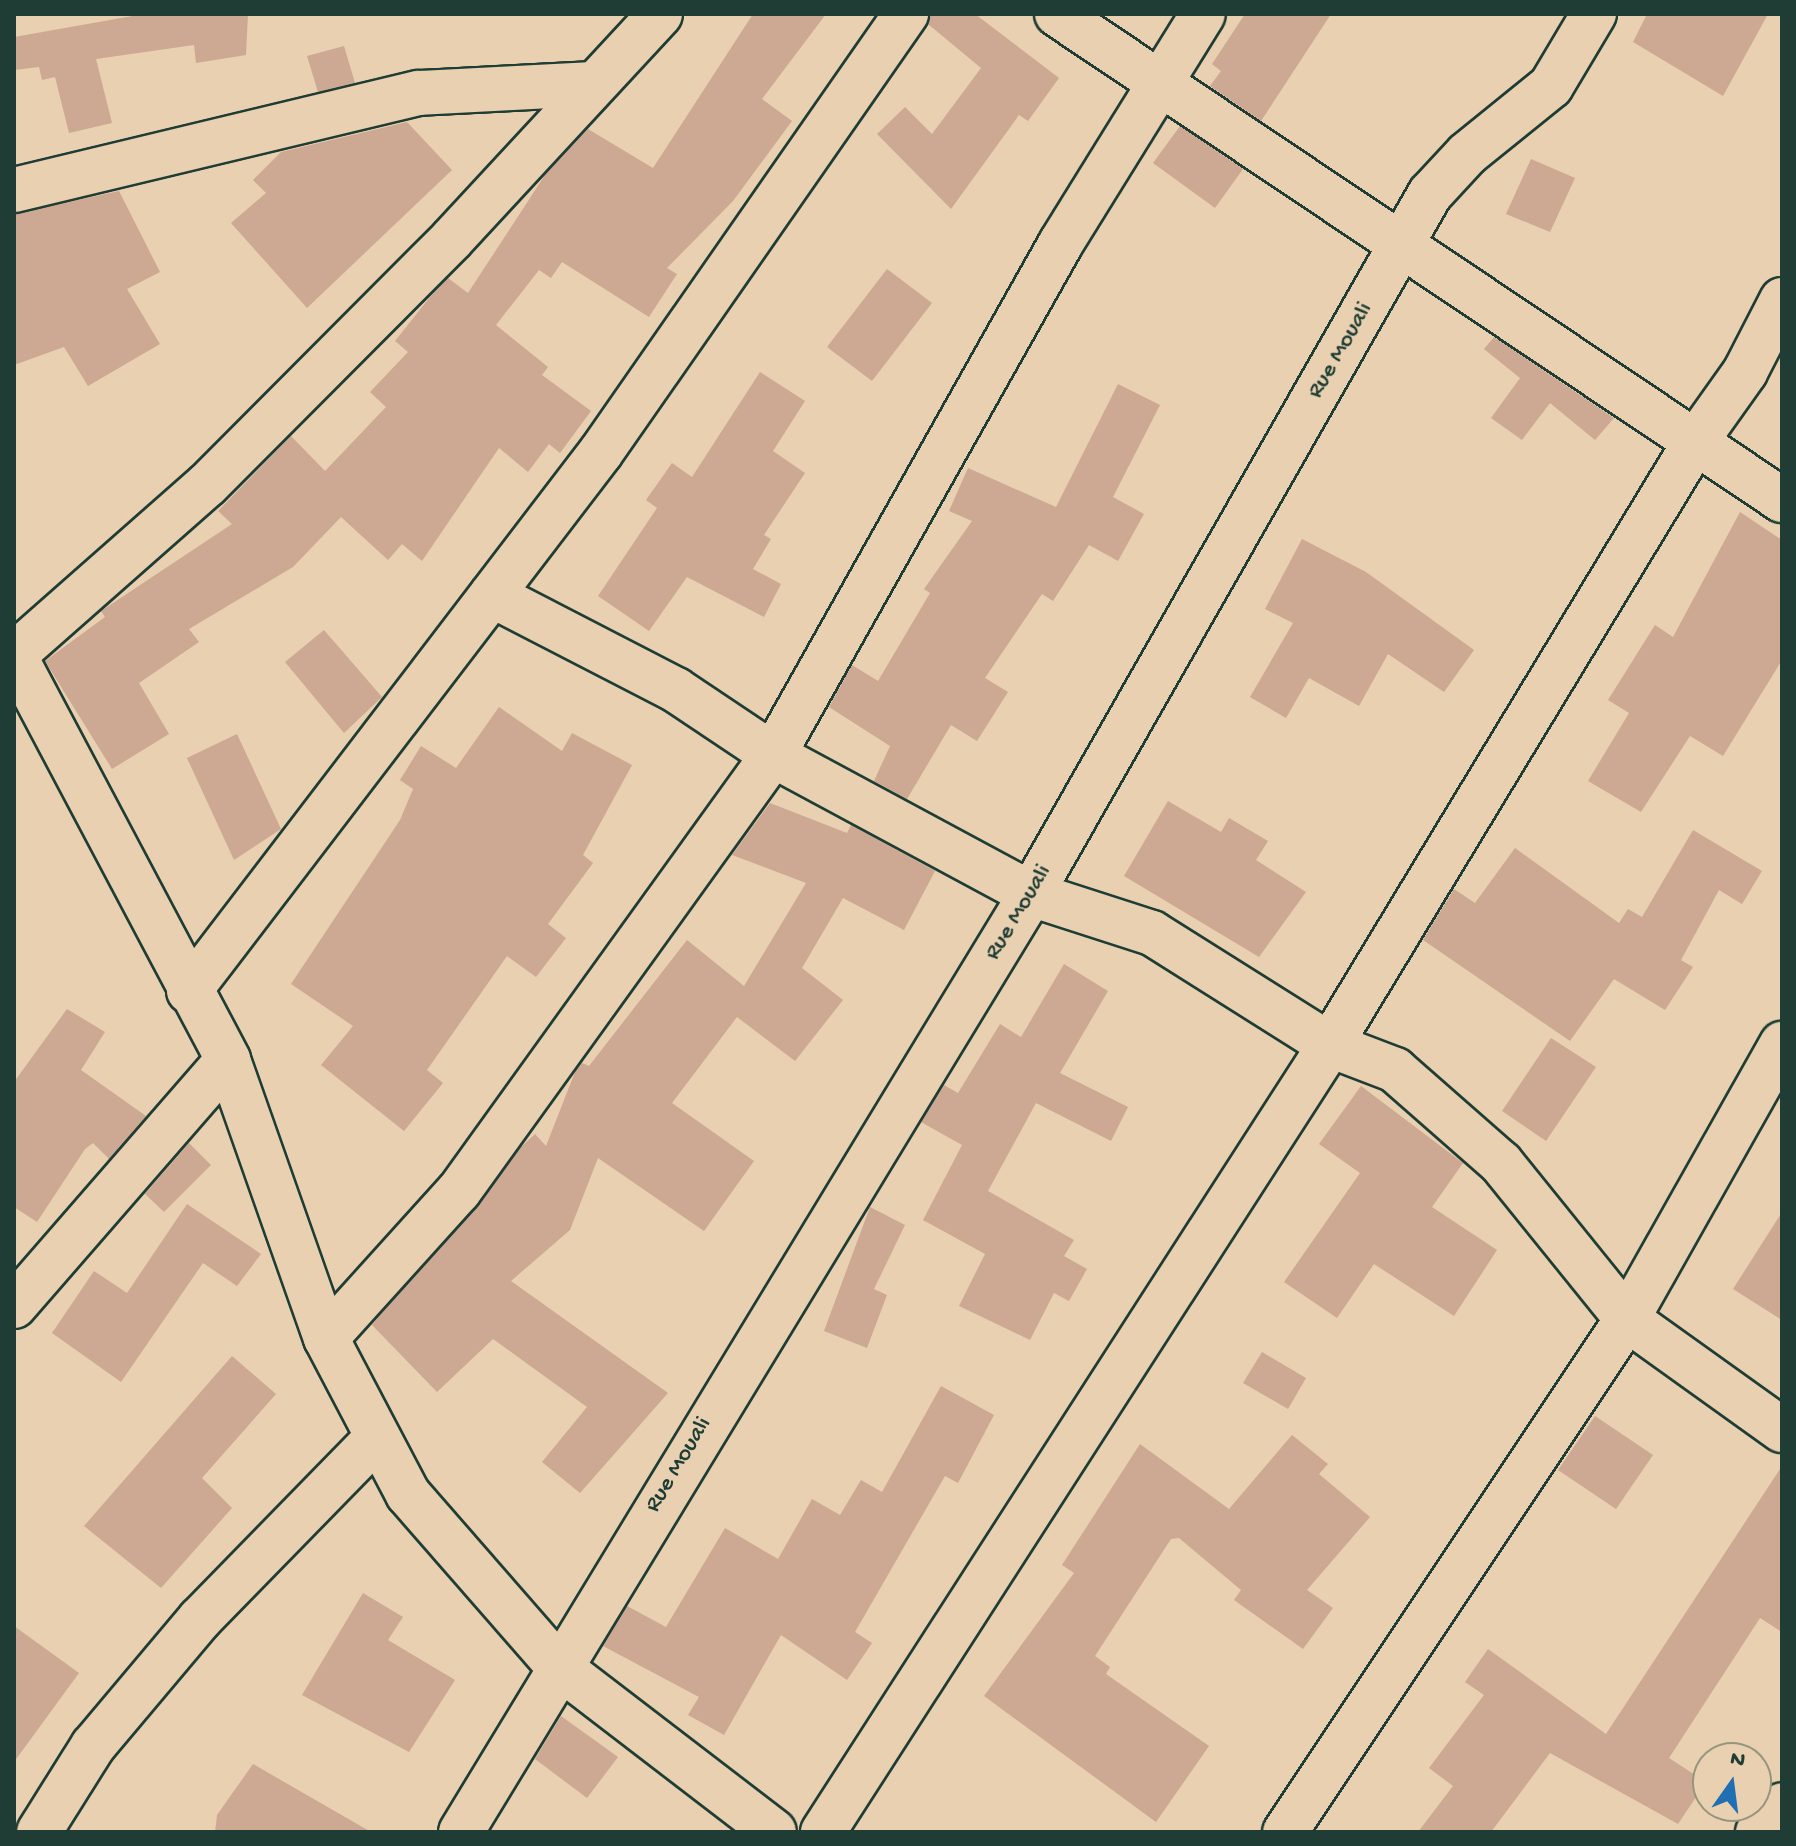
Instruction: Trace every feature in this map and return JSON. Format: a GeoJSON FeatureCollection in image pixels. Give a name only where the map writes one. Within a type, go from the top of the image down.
{"type":"FeatureCollection","features":[{"type":"Feature","properties":{"kind":"street"},"geometry":{"type":"LineString","coordinates":[[660,14],[591,84],[452,239],[207,485],[14,655],[228,1060],[326,1338],[374,1441],[431,1527],[558,1666],[774,1832]]}},
{"type":"Feature","properties":{"kind":"street"},"geometry":{"type":"LineString","coordinates":[[189,991],[601,452],[906,14]]}},
{"type":"Feature","properties":{"kind":"street"},"geometry":{"type":"LineString","coordinates":[[1057,14],[1782,500]]}},
{"type":"Feature","properties":{"kind":"street"},"geometry":{"type":"LineString","coordinates":[[326,1338],[459,1191],[773,755],[1157,82],[1203,14]]}},
{"type":"Feature","properties":{"kind":"street","name":"Rue Mouali"},"geometry":{"type":"LineString","coordinates":[[461,1832],[558,1666],[1031,894],[1401,246],[1451,169],[1557,80],[1594,14]]}},
{"type":"Feature","properties":{"kind":"street"},"geometry":{"type":"LineString","coordinates":[[14,190],[419,93],[591,84]]}},
{"type":"Feature","properties":{"kind":"street"},"geometry":{"type":"LineString","coordinates":[[823,1832],[1330,1045],[1696,441],[1745,372],[1782,300]]}},
{"type":"Feature","properties":{"kind":"street"},"geometry":{"type":"LineString","coordinates":[[492,595],[676,690],[773,755],[1031,894],[1152,933],[1330,1045],[1395,1070],[1501,1163],[1627,1319],[1782,1430]]}},
{"type":"Feature","properties":{"kind":"street"},"geometry":{"type":"LineString","coordinates":[[1285,1832],[1627,1319],[1782,1044]]}},
{"type":"Feature","properties":{"kind":"street"},"geometry":{"type":"LineString","coordinates":[[14,1306],[228,1060]]}},
{"type":"Feature","properties":{"kind":"street"},"geometry":{"type":"LineString","coordinates":[[39,1832],[93,1746],[191,1629],[374,1441]]}},
{"type":"Feature","properties":{"kind":"street"},"geometry":{"type":"LineString","coordinates":[[1758,1832],[1782,1805]]}},
{"type":"Feature","properties":{"kind":"building"},"geometry":{"type":"Polygon","coordinates":[[[144,14],[248,14],[246,55],[196,63],[194,45],[96,59],[112,123],[69,133],[55,77],[42,80],[39,67],[14,70],[14,37],[144,14]]]}},
{"type":"Feature","properties":{"kind":"building"},"geometry":{"type":"Polygon","coordinates":[[[753,14],[826,14],[762,99],[792,121],[733,201],[667,268],[677,274],[649,317],[562,262],[551,278],[539,270],[496,325],[548,367],[542,375],[591,411],[560,453],[549,444],[528,472],[499,448],[422,561],[402,544],[388,560],[341,517],[293,567],[189,629],[199,642],[139,683],[169,734],[112,769],[45,661],[105,617],[101,611],[232,524],[218,511],[291,436],[325,471],[386,407],[370,392],[408,352],[395,341],[430,297],[448,278],[468,293],[545,175],[588,129],[653,168],[753,14]]]}},
{"type":"Feature","properties":{"kind":"building"},"geometry":{"type":"Polygon","coordinates":[[[931,14],[975,14],[1059,78],[1028,121],[1019,115],[951,209],[877,134],[905,107],[932,134],[981,68],[928,24],[931,14]]]}},
{"type":"Feature","properties":{"kind":"building"},"geometry":{"type":"Polygon","coordinates":[[[1245,14],[1331,14],[1261,121],[1210,86],[1221,71],[1212,64],[1245,14]]]}},
{"type":"Feature","properties":{"kind":"building"},"geometry":{"type":"Polygon","coordinates":[[[1647,14],[1768,14],[1723,96],[1633,42],[1647,14]]]}},
{"type":"Feature","properties":{"kind":"building"},"geometry":{"type":"Polygon","coordinates":[[[344,46],[355,83],[318,92],[307,56],[344,46]]]}},
{"type":"Feature","properties":{"kind":"building"},"geometry":{"type":"Polygon","coordinates":[[[407,122],[452,170],[307,308],[231,223],[266,193],[253,180],[281,152],[407,122]]]}},
{"type":"Feature","properties":{"kind":"building"},"geometry":{"type":"Polygon","coordinates":[[[1180,126],[1243,169],[1215,208],[1153,163],[1180,126]]]}},
{"type":"Feature","properties":{"kind":"building"},"geometry":{"type":"Polygon","coordinates":[[[1531,159],[1575,178],[1550,232],[1506,214],[1531,159]]]}},
{"type":"Feature","properties":{"kind":"building"},"geometry":{"type":"Polygon","coordinates":[[[119,191],[160,272],[127,289],[160,344],[88,386],[64,347],[14,365],[14,214],[119,191]]]}},
{"type":"Feature","properties":{"kind":"building"},"geometry":{"type":"Polygon","coordinates":[[[887,269],[932,303],[872,381],[827,347],[887,269]]]}},
{"type":"Feature","properties":{"kind":"building"},"geometry":{"type":"Polygon","coordinates":[[[1494,337],[1614,418],[1595,440],[1550,403],[1522,440],[1491,418],[1520,378],[1484,349],[1494,337]]]}},
{"type":"Feature","properties":{"kind":"building"},"geometry":{"type":"Polygon","coordinates":[[[760,372],[805,401],[773,451],[805,473],[764,535],[771,539],[753,569],[781,584],[764,617],[687,577],[649,631],[598,596],[657,508],[646,500],[672,463],[692,477],[760,372]]]}},
{"type":"Feature","properties":{"kind":"building"},"geometry":{"type":"Polygon","coordinates":[[[1118,384],[1160,405],[1113,497],[1144,514],[1118,561],[1089,545],[1053,601],[1042,594],[985,678],[1008,692],[977,741],[951,725],[907,799],[874,781],[890,746],[829,707],[852,665],[878,681],[930,593],[924,589],[972,521],[949,511],[968,468],[1056,507],[1118,384]]]}},
{"type":"Feature","properties":{"kind":"building"},"geometry":{"type":"Polygon","coordinates":[[[1740,512],[1782,540],[1782,660],[1723,756],[1690,736],[1641,812],[1588,781],[1629,713],[1608,700],[1655,625],[1673,637],[1740,512]]]}},
{"type":"Feature","properties":{"kind":"building"},"geometry":{"type":"Polygon","coordinates":[[[1302,539],[1366,572],[1474,650],[1444,692],[1388,654],[1359,706],[1309,678],[1286,718],[1250,697],[1293,623],[1265,609],[1302,539]]]}},
{"type":"Feature","properties":{"kind":"building"},"geometry":{"type":"Polygon","coordinates":[[[324,630],[382,697],[344,733],[285,662],[324,630]]]}},
{"type":"Feature","properties":{"kind":"building"},"geometry":{"type":"Polygon","coordinates":[[[499,707],[562,751],[572,733],[632,765],[583,855],[593,863],[548,924],[566,938],[536,977],[507,956],[427,1070],[443,1083],[404,1131],[321,1065],[353,1026],[291,984],[400,820],[413,789],[400,780],[421,746],[456,768],[499,707]]]}},
{"type":"Feature","properties":{"kind":"building"},"geometry":{"type":"Polygon","coordinates":[[[237,734],[281,829],[234,860],[187,758],[237,734]]]}},
{"type":"Feature","properties":{"kind":"building"},"geometry":{"type":"Polygon","coordinates":[[[1168,801],[1221,832],[1229,818],[1268,841],[1256,860],[1306,892],[1259,957],[1124,876],[1168,801]]]}},
{"type":"Feature","properties":{"kind":"building"},"geometry":{"type":"Polygon","coordinates":[[[770,803],[847,833],[851,825],[935,871],[904,930],[843,898],[802,968],[843,1000],[795,1061],[737,1017],[672,1103],[754,1161],[704,1231],[598,1158],[570,1230],[511,1281],[668,1393],[580,1493],[542,1462],[587,1407],[493,1339],[437,1392],[372,1325],[521,1147],[535,1134],[546,1146],[575,1072],[582,1063],[589,1066],[687,940],[744,986],[806,883],[732,855],[770,803]]]}},
{"type":"Feature","properties":{"kind":"building"},"geometry":{"type":"Polygon","coordinates":[[[1693,830],[1762,871],[1742,904],[1719,890],[1681,960],[1693,967],[1665,1010],[1614,979],[1570,1041],[1423,940],[1454,889],[1475,903],[1515,848],[1619,923],[1628,909],[1642,917],[1693,830]]]}},
{"type":"Feature","properties":{"kind":"building"},"geometry":{"type":"Polygon","coordinates":[[[1064,964],[1108,991],[1060,1073],[1128,1107],[1111,1141],[1036,1103],[988,1191],[1074,1240],[1064,1256],[1087,1269],[1069,1301],[1054,1293],[1030,1340],[959,1306],[985,1254],[923,1220],[962,1145],[921,1122],[944,1085],[958,1093],[1000,1024],[1021,1037],[1064,964]]]}},
{"type":"Feature","properties":{"kind":"building"},"geometry":{"type":"Polygon","coordinates":[[[67,1009],[105,1032],[81,1070],[146,1116],[109,1159],[93,1143],[85,1149],[37,1222],[14,1207],[14,1082],[67,1009]]]}},
{"type":"Feature","properties":{"kind":"building"},"geometry":{"type":"Polygon","coordinates":[[[1551,1038],[1596,1067],[1546,1141],[1502,1111],[1551,1038]]]}},
{"type":"Feature","properties":{"kind":"building"},"geometry":{"type":"Polygon","coordinates":[[[1361,1086],[1463,1163],[1432,1207],[1497,1250],[1454,1316],[1374,1264],[1337,1318],[1284,1282],[1360,1173],[1319,1144],[1361,1086]]]}},
{"type":"Feature","properties":{"kind":"building"},"geometry":{"type":"Polygon","coordinates":[[[189,1143],[211,1165],[164,1212],[145,1194],[189,1143]]]}},
{"type":"Feature","properties":{"kind":"building"},"geometry":{"type":"Polygon","coordinates":[[[187,1204],[261,1254],[237,1286],[203,1263],[121,1382],[52,1333],[94,1271],[127,1293],[187,1204]]]}},
{"type":"Feature","properties":{"kind":"building"},"geometry":{"type":"Polygon","coordinates":[[[870,1207],[905,1225],[874,1289],[887,1295],[867,1348],[824,1331],[870,1207]]]}},
{"type":"Feature","properties":{"kind":"building"},"geometry":{"type":"Polygon","coordinates":[[[1782,1212],[1782,1320],[1733,1289],[1782,1212]]]}},
{"type":"Feature","properties":{"kind":"building"},"geometry":{"type":"Polygon","coordinates":[[[1262,1352],[1306,1378],[1288,1409],[1243,1383],[1262,1352]]]}},
{"type":"Feature","properties":{"kind":"building"},"geometry":{"type":"Polygon","coordinates":[[[232,1356],[276,1394],[202,1478],[232,1508],[161,1588],[84,1526],[232,1356]]]}},
{"type":"Feature","properties":{"kind":"building"},"geometry":{"type":"Polygon","coordinates":[[[941,1386],[994,1415],[958,1483],[945,1476],[855,1632],[872,1643],[847,1680],[781,1635],[724,1735],[688,1715],[699,1697],[603,1646],[627,1606],[666,1627],[725,1528],[778,1559],[812,1499],[840,1515],[861,1480],[882,1492],[941,1386]]]}},
{"type":"Feature","properties":{"kind":"building"},"geometry":{"type":"Polygon","coordinates":[[[1595,1416],[1653,1455],[1616,1509],[1558,1470],[1595,1416]]]}},
{"type":"Feature","properties":{"kind":"building"},"geometry":{"type":"Polygon","coordinates":[[[1292,1435],[1328,1464],[1319,1474],[1370,1517],[1307,1590],[1333,1608],[1303,1649],[1234,1600],[1241,1590],[1179,1538],[1171,1539],[1095,1656],[1110,1667],[1106,1674],[1209,1746],[1156,1822],[984,1696],[1074,1573],[1062,1565],[1140,1444],[1229,1509],[1292,1435]]]}},
{"type":"Feature","properties":{"kind":"building"},"geometry":{"type":"Polygon","coordinates":[[[1782,1466],[1782,1632],[1760,1618],[1669,1758],[1692,1773],[1692,1803],[1678,1824],[1550,1753],[1491,1832],[1418,1832],[1453,1786],[1429,1768],[1484,1695],[1465,1682],[1488,1649],[1606,1734],[1782,1466]]]}},
{"type":"Feature","properties":{"kind":"building"},"geometry":{"type":"Polygon","coordinates":[[[363,1593],[403,1617],[388,1640],[455,1680],[409,1752],[302,1695],[363,1593]]]}},
{"type":"Feature","properties":{"kind":"building"},"geometry":{"type":"Polygon","coordinates":[[[14,1626],[79,1673],[14,1762],[14,1626]]]}},
{"type":"Feature","properties":{"kind":"building"},"geometry":{"type":"Polygon","coordinates":[[[561,1716],[618,1757],[587,1798],[535,1759],[561,1716]]]}},
{"type":"Feature","properties":{"kind":"building"},"geometry":{"type":"Polygon","coordinates":[[[253,1764],[371,1832],[215,1832],[217,1815],[253,1764]]]}}]}
